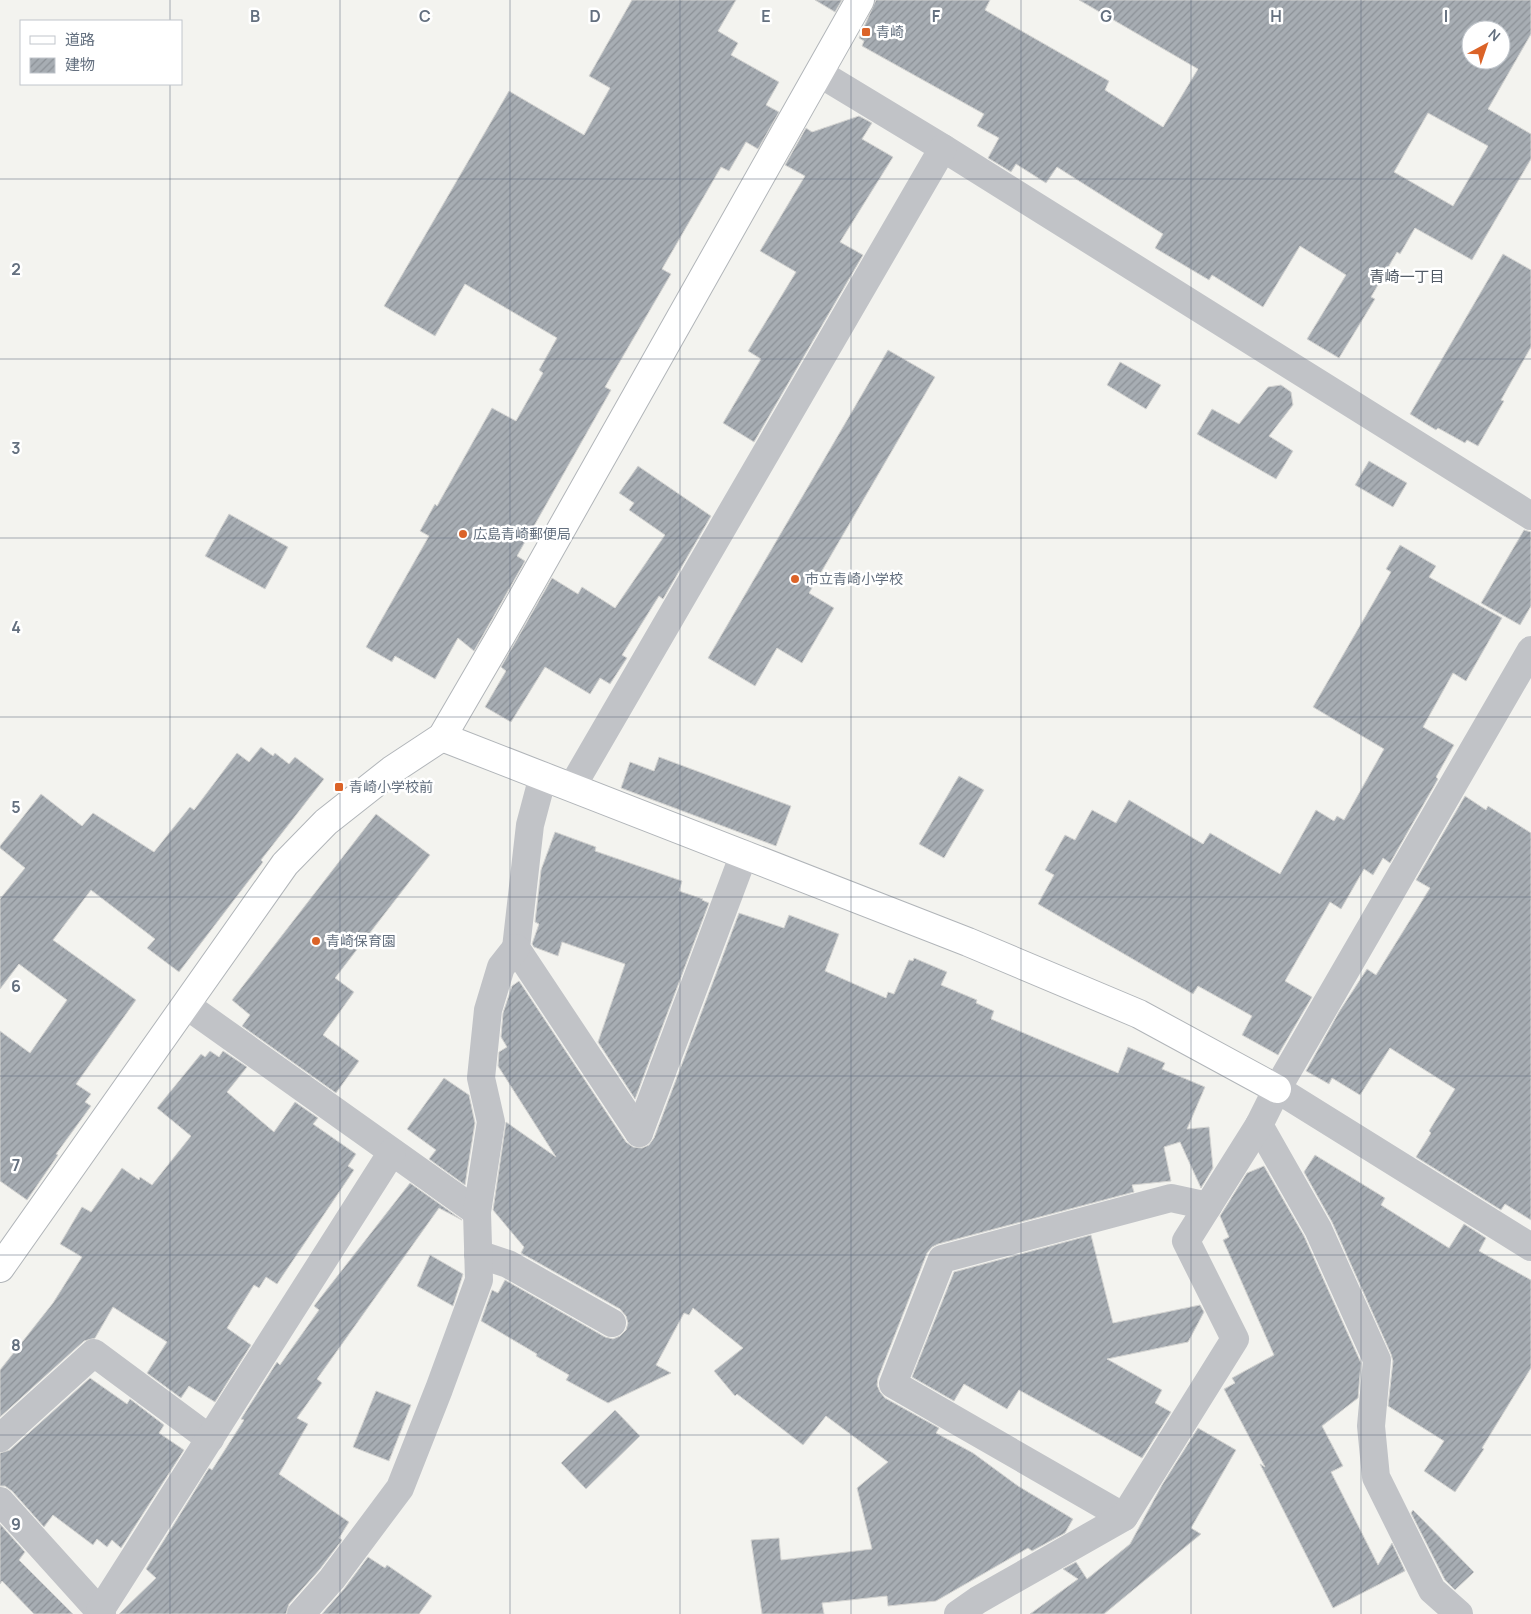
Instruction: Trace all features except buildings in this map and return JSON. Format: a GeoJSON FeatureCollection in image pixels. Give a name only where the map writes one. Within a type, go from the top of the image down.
{"type":"FeatureCollection","features":[{"type":"Feature","properties":{"kind":"street"},"geometry":{"type":"LineString","coordinates":[[0,1268],[285,864],[326,822],[392,770],[442,737],[860,0]]}},
{"type":"Feature","properties":{"kind":"street"},"geometry":{"type":"LineString","coordinates":[[819,72],[1531,516]]}},
{"type":"Feature","properties":{"kind":"street"},"geometry":{"type":"LineString","coordinates":[[572,787],[943,148]]}},
{"type":"Feature","properties":{"kind":"street"},"geometry":{"type":"LineString","coordinates":[[958,1614],[978,1600],[1124,1517],[1235,1339],[1186,1241],[1259,1125],[1277,1089],[1531,650]]}},
{"type":"Feature","properties":{"kind":"street"},"geometry":{"type":"LineString","coordinates":[[442,737],[968,942],[1140,1014],[1277,1089],[1531,1247]]}},
{"type":"Feature","properties":{"kind":"street"},"geometry":{"type":"LineString","coordinates":[[301,1614],[332,1580],[400,1488],[440,1389],[479,1280],[477,1212],[491,1122],[481,1078],[488,1010],[501,967],[516,948],[530,824],[543,776]]}},
{"type":"Feature","properties":{"kind":"street"},"geometry":{"type":"LineString","coordinates":[[516,948],[639,1133],[744,854]]}},
{"type":"Feature","properties":{"kind":"street"},"geometry":{"type":"LineString","coordinates":[[186,1005],[477,1212]]}},
{"type":"Feature","properties":{"kind":"street"},"geometry":{"type":"LineString","coordinates":[[1259,1125],[1318,1229],[1377,1360],[1371,1426],[1376,1477],[1432,1590],[1460,1614]]}},
{"type":"Feature","properties":{"kind":"street"},"geometry":{"type":"LineString","coordinates":[[0,1501],[101,1613],[392,1152]]}},
{"type":"Feature","properties":{"kind":"street"},"geometry":{"type":"LineString","coordinates":[[1124,1517],[893,1384],[942,1259],[1171,1198],[1208,1206]]}},
{"type":"Feature","properties":{"kind":"street"},"geometry":{"type":"LineString","coordinates":[[478,1254],[508,1264],[612,1323]]}},
{"type":"Feature","properties":{"kind":"street"},"geometry":{"type":"LineString","coordinates":[[0,1438],[94,1353],[210,1439]]}},
{"type":"Feature","properties":{"kind":"place","name":"青崎"},"geometry":{"type":"Point","coordinates":[866,32]}},
{"type":"Feature","properties":{"kind":"place","name":"広島青崎郵便局"},"geometry":{"type":"Point","coordinates":[463,534]}},
{"type":"Feature","properties":{"kind":"place","name":"市立青崎小学校"},"geometry":{"type":"Point","coordinates":[795,579]}},
{"type":"Feature","properties":{"kind":"place","name":"青崎小学校前"},"geometry":{"type":"Point","coordinates":[339,787]}},
{"type":"Feature","properties":{"kind":"place","name":"青崎保育園"},"geometry":{"type":"Point","coordinates":[316,941]}},
{"type":"Feature","properties":{"kind":"district","name":"青崎一丁目"},"geometry":{"type":"Point","coordinates":[1407,277]}}]}
